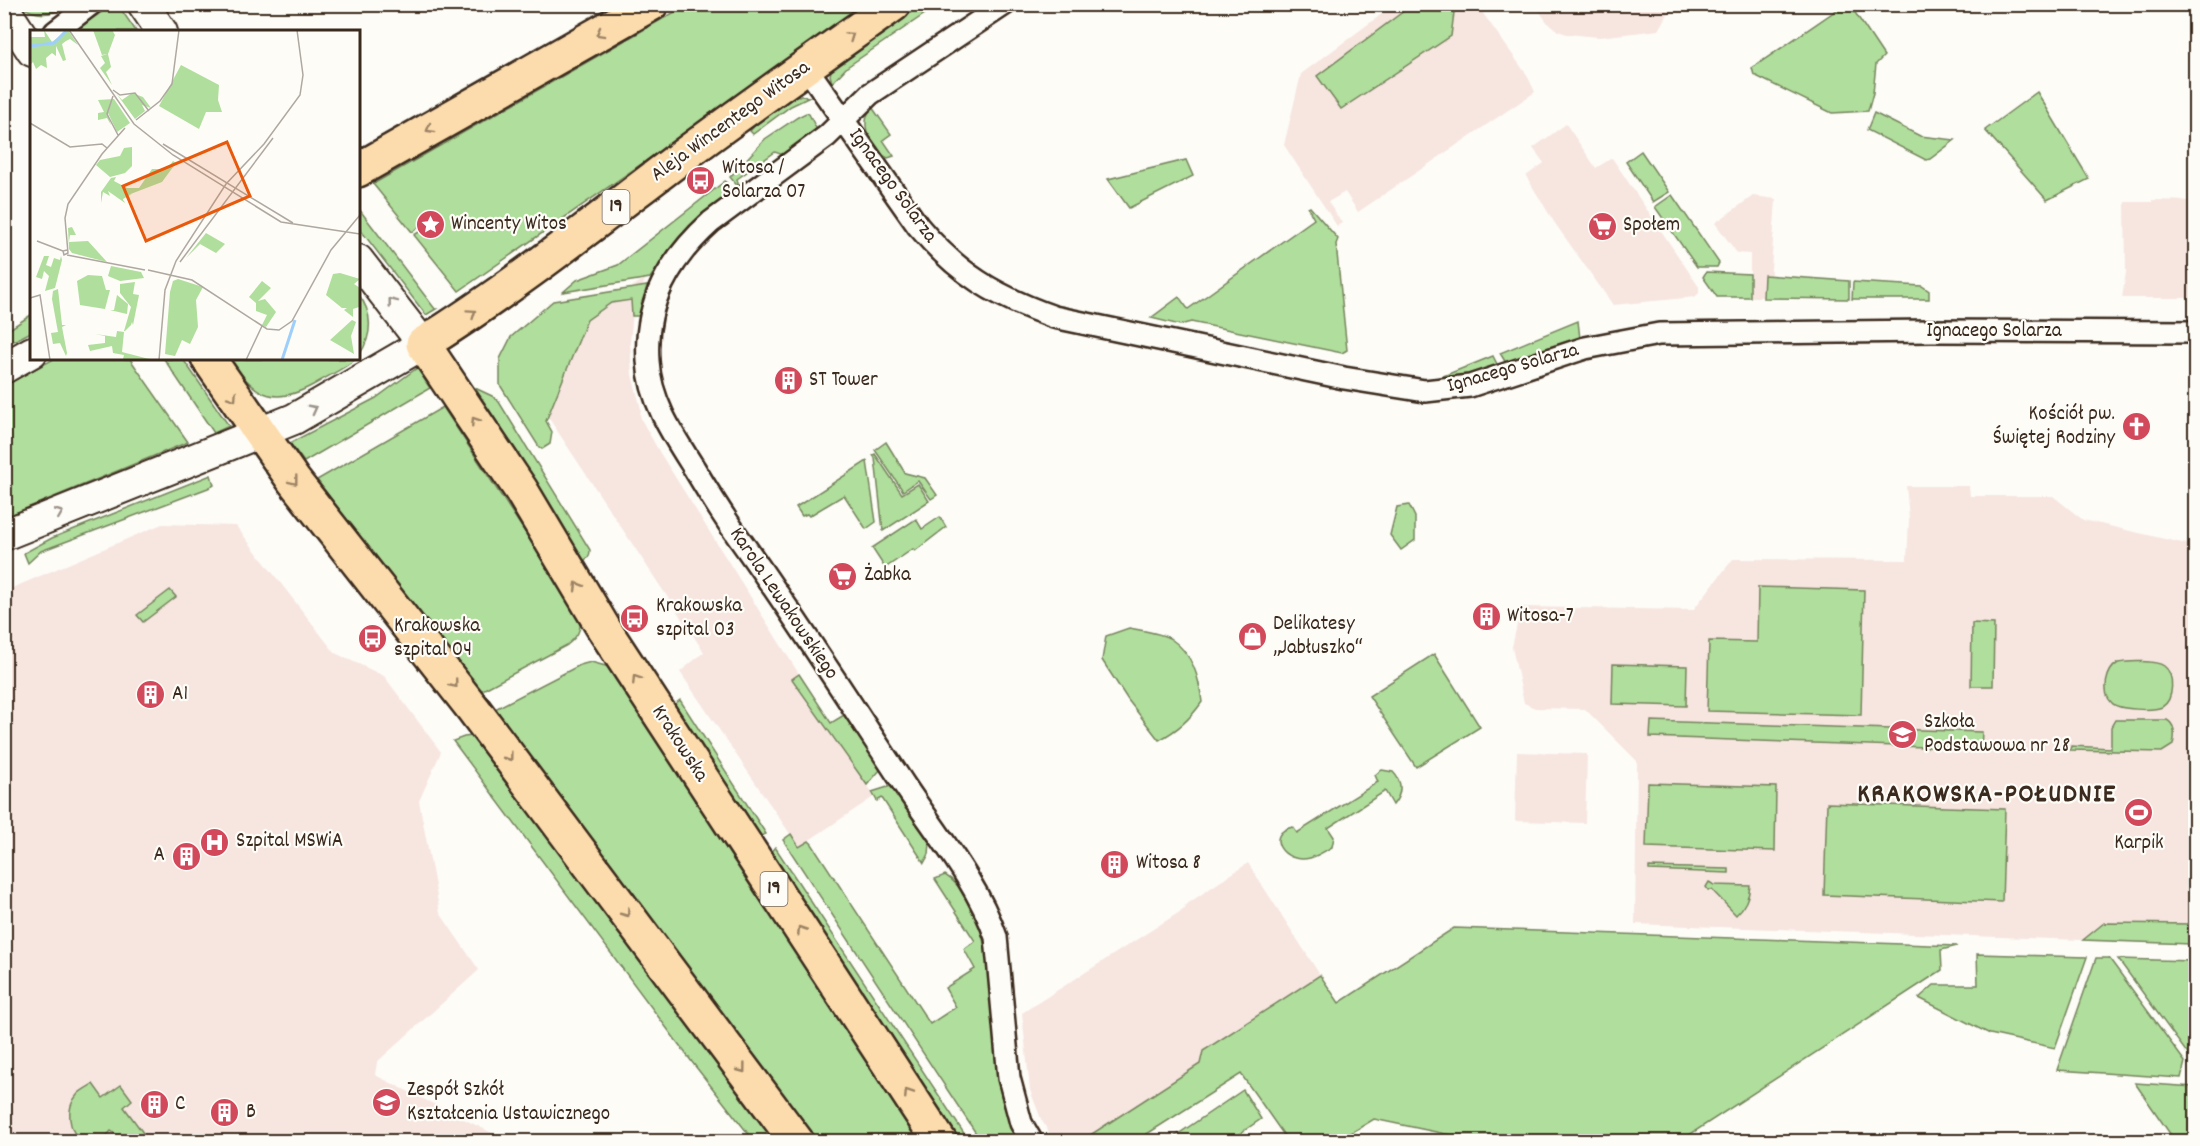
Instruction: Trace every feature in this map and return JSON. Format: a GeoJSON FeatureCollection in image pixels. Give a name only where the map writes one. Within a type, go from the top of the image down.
{"type":"FeatureCollection","features":[{"type":"Feature","properties":{"kind":"main road"},"geometry":{"type":"LineString","coordinates":[[143,4],[161,30]]}},
{"type":"Feature","properties":{"kind":"main road"},"geometry":{"type":"LineString","coordinates":[[360,169],[651,4]]}},
{"type":"Feature","properties":{"kind":"main road","name":"Aleja Wincentego Witosa"},"geometry":{"type":"LineString","coordinates":[[423,344],[468,316],[541,264],[749,106],[894,4]]}},
{"type":"Feature","properties":{"kind":"main road"},"geometry":{"type":"LineString","coordinates":[[4,8],[30,47]]}},
{"type":"Feature","properties":{"kind":"main road"},"geometry":{"type":"LineString","coordinates":[[4,535],[294,419],[333,399],[423,344],[360,263]]}},
{"type":"Feature","properties":{"kind":"main road","name":"Krakowska"},"geometry":{"type":"LineString","coordinates":[[423,344],[521,490],[604,629],[940,1142]]}},
{"type":"Feature","properties":{"kind":"main road"},"geometry":{"type":"LineString","coordinates":[[4,368],[30,353]]}},
{"type":"Feature","properties":{"kind":"main road"},"geometry":{"type":"LineString","coordinates":[[209,360],[294,482],[474,710],[796,1142]]}},
{"type":"Feature","properties":{"kind":"street"},"geometry":{"type":"LineString","coordinates":[[58,30],[90,4]]}},
{"type":"Feature","properties":{"kind":"street","name":"Karola Lewakowskiego"},"geometry":{"type":"LineString","coordinates":[[1005,4],[870,94],[845,121],[711,222],[685,247],[664,279],[651,314],[648,346],[650,376],[660,410],[667,424],[726,520],[953,856],[989,915],[996,937],[1009,1078],[1021,1123],[1032,1142]]}},
{"type":"Feature","properties":{"kind":"street","name":"Ignacego Solarza"},"geometry":{"type":"LineString","coordinates":[[806,67],[933,244],[957,267],[1010,300],[1054,316],[1086,324],[1394,387],[1425,392],[1458,389],[1585,348],[1659,334],[1932,331],[2196,332]]}},
{"type":"Feature","properties":{"kind":"shaded area"},"geometry":{"type":"Polygon","coordinates":[[[1394,5],[1477,5],[1527,75],[1535,92],[1358,212],[1345,192],[1328,202],[1342,223],[1337,226],[1284,145],[1301,74],[1394,5]]]}},
{"type":"Feature","properties":{"kind":"shaded area"},"geometry":{"type":"Polygon","coordinates":[[[1535,5],[1673,5],[1659,30],[1599,37],[1558,31],[1547,22],[1535,5]]]}},
{"type":"Feature","properties":{"kind":"shaded area"},"geometry":{"type":"Polygon","coordinates":[[[1566,124],[1596,168],[1612,158],[1699,287],[1699,293],[1695,297],[1613,305],[1554,222],[1526,176],[1544,163],[1533,148],[1566,124]]]}},
{"type":"Feature","properties":{"kind":"shaded area"},"geometry":{"type":"Polygon","coordinates":[[[1753,196],[1776,199],[1769,297],[1750,297],[1750,254],[1737,253],[1715,223],[1753,196]]]}},
{"type":"Feature","properties":{"kind":"shaded area"},"geometry":{"type":"Polygon","coordinates":[[[2152,200],[2195,201],[2195,298],[2122,298],[2126,272],[2125,202],[2152,202],[2152,200]]]}},
{"type":"Feature","properties":{"kind":"shaded area"},"geometry":{"type":"Polygon","coordinates":[[[646,277],[633,313],[630,342],[632,375],[642,421],[799,674],[792,679],[875,796],[799,847],[680,672],[704,652],[548,417],[587,320],[646,277]]]}},
{"type":"Feature","properties":{"kind":"shaded area","name":"Szkoła Podstawowa nr 28"},"geometry":{"type":"Polygon","coordinates":[[[1906,486],[1969,486],[1970,496],[2053,496],[2083,520],[2195,546],[2195,924],[2104,923],[2083,940],[1635,924],[1637,761],[1585,709],[1535,708],[1524,703],[1512,647],[1521,607],[1693,610],[1733,559],[1907,560],[1909,519],[1906,486]]]}},
{"type":"Feature","properties":{"kind":"shaded area","name":"Szpital MSWiA"},"geometry":{"type":"Polygon","coordinates":[[[162,524],[236,526],[335,653],[384,676],[441,752],[419,801],[440,913],[479,970],[377,1062],[375,1075],[508,1141],[23,1142],[5,1129],[5,591],[162,524]]]}},
{"type":"Feature","properties":{"kind":"shaded area"},"geometry":{"type":"Polygon","coordinates":[[[1517,752],[1587,754],[1585,823],[1515,821],[1517,752]]]}},
{"type":"Feature","properties":{"kind":"shaded area"},"geometry":{"type":"Polygon","coordinates":[[[1248,863],[1320,975],[1203,1051],[1200,1064],[1081,1141],[1054,1141],[1041,1119],[1030,1090],[1022,1013],[1186,908],[1184,906],[1248,863]]]}},
{"type":"Feature","properties":{"kind":"green space"},"geometry":{"type":"Polygon","coordinates":[[[114,4],[118,5],[135,30],[75,30],[114,4]]]}},
{"type":"Feature","properties":{"kind":"green space"},"geometry":{"type":"Polygon","coordinates":[[[19,5],[69,5],[44,14],[32,12],[19,5]]]}},
{"type":"Feature","properties":{"kind":"green space"},"geometry":{"type":"Polygon","coordinates":[[[687,5],[870,5],[459,291],[414,235],[435,226],[431,219],[412,232],[373,184],[687,5]]]}},
{"type":"Feature","properties":{"kind":"green space"},"geometry":{"type":"Polygon","coordinates":[[[918,5],[938,5],[847,67],[832,83],[830,75],[833,63],[918,5]]]}},
{"type":"Feature","properties":{"kind":"green space"},"geometry":{"type":"Polygon","coordinates":[[[1412,5],[1455,5],[1451,36],[1341,109],[1317,76],[1412,5]]]}},
{"type":"Feature","properties":{"kind":"green space"},"geometry":{"type":"Polygon","coordinates":[[[1844,5],[1850,5],[1884,56],[1876,64],[1873,93],[1868,111],[1832,113],[1754,75],[1752,68],[1844,5]]]}},
{"type":"Feature","properties":{"kind":"green space"},"geometry":{"type":"Polygon","coordinates":[[[2037,92],[2089,179],[2047,200],[1985,130],[2037,92]]]}},
{"type":"Feature","properties":{"kind":"green space"},"geometry":{"type":"Polygon","coordinates":[[[791,95],[810,97],[791,106],[753,134],[750,131],[762,117],[791,95]]]}},
{"type":"Feature","properties":{"kind":"green space"},"geometry":{"type":"Polygon","coordinates":[[[872,107],[891,134],[883,140],[894,156],[888,158],[871,143],[866,121],[872,107]]]}},
{"type":"Feature","properties":{"kind":"green space"},"geometry":{"type":"Polygon","coordinates":[[[806,113],[809,114],[817,130],[783,155],[775,152],[737,179],[739,188],[730,177],[765,139],[806,113]]]}},
{"type":"Feature","properties":{"kind":"green space"},"geometry":{"type":"Polygon","coordinates":[[[1874,113],[1920,136],[1955,140],[1926,160],[1867,130],[1874,113]]]}},
{"type":"Feature","properties":{"kind":"green space"},"geometry":{"type":"Polygon","coordinates":[[[1641,151],[1669,192],[1653,202],[1626,162],[1641,151]]]}},
{"type":"Feature","properties":{"kind":"green space"},"geometry":{"type":"Polygon","coordinates":[[[1186,160],[1193,176],[1129,208],[1108,179],[1186,160]]]}},
{"type":"Feature","properties":{"kind":"green space"},"geometry":{"type":"Polygon","coordinates":[[[725,181],[734,193],[698,218],[680,237],[650,278],[563,292],[577,280],[618,265],[725,181]]]}},
{"type":"Feature","properties":{"kind":"green space"},"geometry":{"type":"Polygon","coordinates":[[[1672,195],[1719,263],[1717,267],[1697,267],[1655,207],[1672,195]]]}},
{"type":"Feature","properties":{"kind":"green space"},"geometry":{"type":"Polygon","coordinates":[[[1310,207],[1338,239],[1336,244],[1347,350],[1342,353],[1191,322],[1180,325],[1151,318],[1179,297],[1188,309],[1314,219],[1308,208],[1310,207]]]}},
{"type":"Feature","properties":{"kind":"green space"},"geometry":{"type":"Polygon","coordinates":[[[360,210],[436,309],[426,315],[360,229],[360,210]]]}},
{"type":"Feature","properties":{"kind":"green space"},"geometry":{"type":"Polygon","coordinates":[[[1706,272],[1750,274],[1750,297],[1717,297],[1703,277],[1706,272]]]}},
{"type":"Feature","properties":{"kind":"green space"},"geometry":{"type":"Polygon","coordinates":[[[1764,275],[1849,281],[1849,299],[1763,298],[1764,275]]]}},
{"type":"Feature","properties":{"kind":"green space"},"geometry":{"type":"Polygon","coordinates":[[[1853,282],[1922,286],[1929,291],[1929,299],[1852,299],[1853,282]]]}},
{"type":"Feature","properties":{"kind":"green space"},"geometry":{"type":"Polygon","coordinates":[[[647,286],[639,316],[632,316],[631,300],[611,303],[587,320],[546,421],[552,432],[550,444],[542,449],[500,385],[500,359],[511,337],[553,301],[647,286]]]}},
{"type":"Feature","properties":{"kind":"green space"},"geometry":{"type":"Polygon","coordinates":[[[360,297],[369,316],[369,332],[360,354],[360,297]]]}},
{"type":"Feature","properties":{"kind":"green space"},"geometry":{"type":"Polygon","coordinates":[[[30,316],[30,333],[8,344],[5,343],[5,332],[30,316]]]}},
{"type":"Feature","properties":{"kind":"green space"},"geometry":{"type":"Polygon","coordinates":[[[1578,321],[1580,339],[1506,363],[1500,353],[1578,321]]]}},
{"type":"Feature","properties":{"kind":"green space"},"geometry":{"type":"Polygon","coordinates":[[[1493,356],[1498,366],[1452,381],[1431,381],[1493,356]]]}},
{"type":"Feature","properties":{"kind":"green space"},"geometry":{"type":"Polygon","coordinates":[[[52,360],[131,360],[188,442],[5,517],[4,385],[52,360]]]}},
{"type":"Feature","properties":{"kind":"green space"},"geometry":{"type":"Polygon","coordinates":[[[165,360],[184,360],[229,426],[214,433],[165,360]]]}},
{"type":"Feature","properties":{"kind":"green space"},"geometry":{"type":"Polygon","coordinates":[[[231,360],[355,360],[305,389],[279,396],[269,395],[259,390],[231,360]]]}},
{"type":"Feature","properties":{"kind":"green space"},"geometry":{"type":"Polygon","coordinates":[[[417,368],[430,388],[304,462],[290,443],[376,398],[417,368]]]}},
{"type":"Feature","properties":{"kind":"green space"},"geometry":{"type":"Polygon","coordinates":[[[475,388],[499,402],[590,550],[585,560],[583,561],[475,388]]]}},
{"type":"Feature","properties":{"kind":"green space"},"geometry":{"type":"Polygon","coordinates":[[[443,407],[576,610],[580,620],[578,633],[567,645],[477,693],[317,480],[443,407]]]}},
{"type":"Feature","properties":{"kind":"green space"},"geometry":{"type":"Polygon","coordinates":[[[886,442],[905,473],[925,478],[937,495],[931,499],[918,481],[903,491],[875,450],[886,442]]]}},
{"type":"Feature","properties":{"kind":"green space"},"geometry":{"type":"Polygon","coordinates":[[[875,454],[902,494],[918,484],[929,501],[883,531],[873,455],[875,454]]]}},
{"type":"Feature","properties":{"kind":"green space"},"geometry":{"type":"Polygon","coordinates":[[[867,461],[876,522],[866,529],[844,495],[809,516],[807,514],[802,516],[796,507],[867,461]]]}},
{"type":"Feature","properties":{"kind":"green space"},"geometry":{"type":"Polygon","coordinates":[[[211,475],[214,485],[208,488],[41,551],[28,563],[24,553],[52,538],[211,475]]]}},
{"type":"Feature","properties":{"kind":"green space"},"geometry":{"type":"Polygon","coordinates":[[[1409,505],[1415,517],[1415,540],[1401,550],[1390,535],[1397,507],[1409,505]]]}},
{"type":"Feature","properties":{"kind":"green space"},"geometry":{"type":"Polygon","coordinates":[[[940,517],[946,527],[915,551],[913,549],[885,568],[872,548],[916,519],[922,529],[940,517]]]}},
{"type":"Feature","properties":{"kind":"green space"},"geometry":{"type":"Polygon","coordinates":[[[1758,587],[1864,590],[1861,715],[1707,711],[1709,641],[1757,642],[1758,587]]]}},
{"type":"Feature","properties":{"kind":"green space"},"geometry":{"type":"Polygon","coordinates":[[[170,590],[176,597],[143,622],[137,615],[170,590]]]}},
{"type":"Feature","properties":{"kind":"green space"},"geometry":{"type":"Polygon","coordinates":[[[1972,623],[1994,624],[1993,686],[1971,686],[1972,623]]]}},
{"type":"Feature","properties":{"kind":"green space"},"geometry":{"type":"Polygon","coordinates":[[[1129,628],[1156,633],[1171,639],[1185,652],[1197,675],[1202,702],[1183,724],[1159,740],[1128,700],[1102,660],[1106,636],[1129,628]]]}},
{"type":"Feature","properties":{"kind":"green space"},"geometry":{"type":"Polygon","coordinates":[[[1434,654],[1480,727],[1416,767],[1369,696],[1434,654]]]}},
{"type":"Feature","properties":{"kind":"green space"},"geometry":{"type":"Polygon","coordinates":[[[2135,661],[2164,666],[2170,675],[2172,687],[2166,704],[2158,708],[2144,709],[2121,707],[2112,703],[2107,694],[2106,682],[2110,671],[2118,663],[2135,661]]]}},
{"type":"Feature","properties":{"kind":"green space"},"geometry":{"type":"Polygon","coordinates":[[[591,662],[609,667],[923,1141],[813,1141],[491,711],[580,665],[591,662]]]}},
{"type":"Feature","properties":{"kind":"green space"},"geometry":{"type":"Polygon","coordinates":[[[1613,664],[1687,666],[1686,706],[1612,704],[1613,664]]]}},
{"type":"Feature","properties":{"kind":"green space"},"geometry":{"type":"Polygon","coordinates":[[[799,674],[831,723],[844,715],[881,769],[867,785],[792,679],[799,674]]]}},
{"type":"Feature","properties":{"kind":"green space"},"geometry":{"type":"Polygon","coordinates":[[[680,700],[766,834],[756,838],[690,737],[675,704],[680,700]]]}},
{"type":"Feature","properties":{"kind":"green space"},"geometry":{"type":"Polygon","coordinates":[[[2115,720],[2167,720],[2173,728],[2173,745],[2162,752],[2070,750],[2071,746],[2111,748],[2111,727],[2115,720]]]}},
{"type":"Feature","properties":{"kind":"green space"},"geometry":{"type":"Polygon","coordinates":[[[1651,721],[1982,732],[1981,749],[1650,737],[1651,721]]]}},
{"type":"Feature","properties":{"kind":"green space"},"geometry":{"type":"Polygon","coordinates":[[[472,736],[479,739],[781,1141],[754,1141],[692,1062],[453,741],[472,736]]]}},
{"type":"Feature","properties":{"kind":"green space"},"geometry":{"type":"Polygon","coordinates":[[[1382,770],[1393,772],[1400,784],[1400,792],[1393,805],[1385,791],[1328,828],[1334,837],[1332,847],[1313,857],[1300,859],[1292,857],[1280,847],[1279,835],[1284,830],[1293,827],[1297,833],[1378,782],[1375,775],[1382,770]]]}},
{"type":"Feature","properties":{"kind":"green space"},"geometry":{"type":"Polygon","coordinates":[[[1648,783],[1776,787],[1775,851],[1646,847],[1648,783]]]}},
{"type":"Feature","properties":{"kind":"green space"},"geometry":{"type":"Polygon","coordinates":[[[891,786],[930,843],[929,854],[924,863],[882,798],[877,801],[872,792],[891,786]]]}},
{"type":"Feature","properties":{"kind":"green space"},"geometry":{"type":"Polygon","coordinates":[[[1827,803],[2005,809],[2002,902],[1824,895],[1827,803]]]}},
{"type":"Feature","properties":{"kind":"green space"},"geometry":{"type":"Polygon","coordinates":[[[791,834],[799,847],[809,841],[812,844],[930,1024],[956,1007],[945,988],[975,969],[964,949],[975,941],[935,879],[945,875],[963,892],[976,915],[984,944],[990,976],[1002,1101],[1020,1141],[981,1141],[783,840],[791,834]]]}},
{"type":"Feature","properties":{"kind":"green space"},"geometry":{"type":"Polygon","coordinates":[[[775,847],[969,1141],[955,1141],[767,856],[775,847]]]}},
{"type":"Feature","properties":{"kind":"green space"},"geometry":{"type":"Polygon","coordinates":[[[1649,867],[1729,869],[1729,873],[1649,870],[1649,867]]]}},
{"type":"Feature","properties":{"kind":"green space"},"geometry":{"type":"Polygon","coordinates":[[[1709,882],[1714,885],[1750,886],[1746,902],[1736,915],[1712,890],[1708,890],[1706,887],[1709,882]]]}},
{"type":"Feature","properties":{"kind":"green space"},"geometry":{"type":"Polygon","coordinates":[[[2104,923],[2195,924],[2191,944],[2083,940],[2104,923]]]}},
{"type":"Feature","properties":{"kind":"green space"},"geometry":{"type":"Polygon","coordinates":[[[1454,928],[1957,946],[1941,950],[1942,970],[1680,1141],[1459,1141],[1455,1136],[1374,1119],[1338,1141],[1288,1141],[1241,1074],[1136,1141],[1081,1141],[1200,1064],[1203,1051],[1320,975],[1339,1003],[1454,928]]]}},
{"type":"Feature","properties":{"kind":"green space"},"geometry":{"type":"Polygon","coordinates":[[[1977,954],[2087,957],[2055,1048],[1990,1034],[1919,998],[1934,985],[1978,985],[1977,954]]]}},
{"type":"Feature","properties":{"kind":"green space"},"geometry":{"type":"Polygon","coordinates":[[[2096,958],[2109,958],[2185,1062],[2181,1078],[2057,1070],[2096,958]]]}},
{"type":"Feature","properties":{"kind":"green space"},"geometry":{"type":"Polygon","coordinates":[[[2118,959],[2193,961],[2195,1064],[2118,959]]]}},
{"type":"Feature","properties":{"kind":"green space"},"geometry":{"type":"Polygon","coordinates":[[[2135,1083],[2195,1087],[2195,1141],[2175,1141],[2135,1083]]]}},
{"type":"Feature","properties":{"kind":"green space"},"geometry":{"type":"Polygon","coordinates":[[[93,1084],[103,1098],[121,1085],[132,1100],[124,1107],[149,1141],[118,1141],[121,1138],[111,1131],[102,1141],[80,1141],[71,1125],[71,1106],[78,1094],[93,1084]]]}},
{"type":"Feature","properties":{"kind":"green space"},"geometry":{"type":"Polygon","coordinates":[[[1243,1090],[1261,1119],[1229,1141],[1168,1141],[1243,1090]]]}},
{"type":"Feature","properties":{"kind":"place","name":"Witosa / Solarza 07"},"geometry":{"type":"Point","coordinates":[701,181]}},
{"type":"Feature","properties":{"kind":"place","name":"Wincenty Witos"},"geometry":{"type":"Point","coordinates":[430,225]}},
{"type":"Feature","properties":{"kind":"place","name":"Społem"},"geometry":{"type":"Point","coordinates":[1602,226]}},
{"type":"Feature","properties":{"kind":"place","name":"ST Tower"},"geometry":{"type":"Point","coordinates":[788,381]}},
{"type":"Feature","properties":{"kind":"place","name":"Kościół pw. Świętej Rodziny"},"geometry":{"type":"Point","coordinates":[2136,427]}},
{"type":"Feature","properties":{"kind":"place","name":"Żabka"},"geometry":{"type":"Point","coordinates":[843,576]}},
{"type":"Feature","properties":{"kind":"place","name":"Witosa-7"},"geometry":{"type":"Point","coordinates":[1486,617]}},
{"type":"Feature","properties":{"kind":"place","name":"Krakowska szpital 03"},"geometry":{"type":"Point","coordinates":[635,619]}},
{"type":"Feature","properties":{"kind":"place","name":"Delikatesy „Jabłuszko“"},"geometry":{"type":"Point","coordinates":[1252,637]}},
{"type":"Feature","properties":{"kind":"place","name":"Krakowska szpital 04"},"geometry":{"type":"Point","coordinates":[373,639]}},
{"type":"Feature","properties":{"kind":"place","name":"A1"},"geometry":{"type":"Point","coordinates":[151,695]}},
{"type":"Feature","properties":{"kind":"place","name":"Szkoła Podstawowa nr 28"},"geometry":{"type":"Point","coordinates":[1903,735]}},
{"type":"Feature","properties":{"kind":"place","name":"Karpik"},"geometry":{"type":"Point","coordinates":[2139,813]}},
{"type":"Feature","properties":{"kind":"place","name":"Szpital MSWiA"},"geometry":{"type":"Point","coordinates":[215,842]}},
{"type":"Feature","properties":{"kind":"place","name":"A"},"geometry":{"type":"Point","coordinates":[186,856]}},
{"type":"Feature","properties":{"kind":"place","name":"Witosa 8"},"geometry":{"type":"Point","coordinates":[1115,864]}},
{"type":"Feature","properties":{"kind":"place","name":"Zespół Szkół Kształcenia Ustawicznego"},"geometry":{"type":"Point","coordinates":[386,1103]}},
{"type":"Feature","properties":{"kind":"place","name":"C"},"geometry":{"type":"Point","coordinates":[154,1105]}},
{"type":"Feature","properties":{"kind":"place","name":"B"},"geometry":{"type":"Point","coordinates":[225,1113]}},
{"type":"Feature","properties":{"kind":"district","name":"KRAKOWSKA-POŁUDNIE"},"geometry":{"type":"Point","coordinates":[1987,795]}}]}
